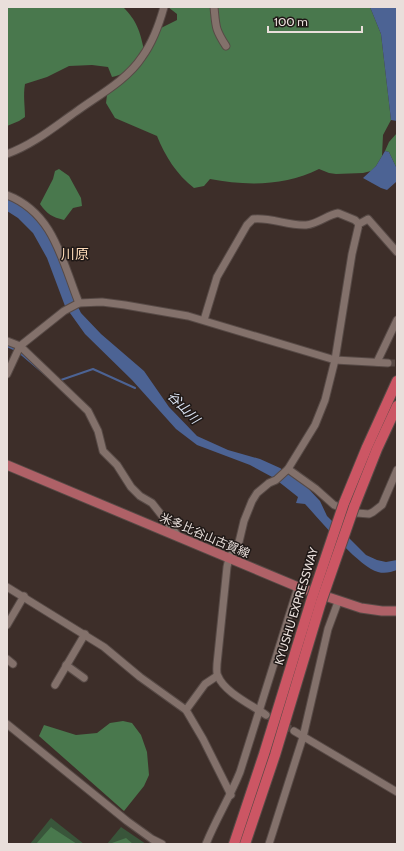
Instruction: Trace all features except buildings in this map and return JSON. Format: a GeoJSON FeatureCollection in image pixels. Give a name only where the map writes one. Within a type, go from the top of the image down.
{"type":"FeatureCollection","features":[{"type":"Feature","properties":{"kind":"highway","name":"KYUSHU EXPRESSWAY"},"geometry":{"type":"LineString","coordinates":[[234,844],[264,754],[312,598],[344,503],[397,380]]}},
{"type":"Feature","properties":{"kind":"highway","name":"KYUSHU EXPRESSWAY"},"geometry":{"type":"LineString","coordinates":[[245,844],[278,748],[322,602],[354,507],[377,449],[397,406]]}},
{"type":"Feature","properties":{"kind":"main road","name":"米多比谷山古賀線"},"geometry":{"type":"LineString","coordinates":[[7,465],[298,587],[338,602],[361,608],[382,611],[397,611]]}},
{"type":"Feature","properties":{"kind":"street"},"geometry":{"type":"LineString","coordinates":[[7,154],[31,144],[114,85],[133,69],[152,42],[164,7]]}},
{"type":"Feature","properties":{"kind":"street"},"geometry":{"type":"LineString","coordinates":[[214,7],[216,28],[226,46]]}},
{"type":"Feature","properties":{"kind":"street"},"geometry":{"type":"LineString","coordinates":[[7,195],[19,199],[43,221],[55,240],[79,303]]}},
{"type":"Feature","properties":{"kind":"street"},"geometry":{"type":"LineString","coordinates":[[204,320],[217,277],[247,225],[253,219],[262,218],[291,224],[307,225],[338,214],[355,220],[359,224]]}},
{"type":"Feature","properties":{"kind":"street"},"geometry":{"type":"LineString","coordinates":[[266,715],[231,692],[218,676],[217,664],[226,568],[229,558],[239,542],[244,521],[252,501],[257,493],[269,483],[276,480],[288,469],[315,425],[325,400],[335,360],[352,254],[359,224],[368,219],[397,252]]}},
{"type":"Feature","properties":{"kind":"street"},"geometry":{"type":"LineString","coordinates":[[7,374],[20,346],[64,311],[79,303],[102,302],[146,308],[204,320],[335,360],[388,362]]}},
{"type":"Feature","properties":{"kind":"street"},"geometry":{"type":"LineString","coordinates":[[377,362],[397,320]]}},
{"type":"Feature","properties":{"kind":"street"},"geometry":{"type":"LineString","coordinates":[[7,341],[20,346],[88,410],[98,430],[103,451],[117,465],[131,487],[140,496],[152,503],[178,536]]}},
{"type":"Feature","properties":{"kind":"street"},"geometry":{"type":"LineString","coordinates":[[288,469],[334,505],[357,514],[369,514],[382,505],[397,470]]}},
{"type":"Feature","properties":{"kind":"street"},"geometry":{"type":"LineString","coordinates":[[7,587],[24,596],[104,647],[140,677],[186,710],[203,739],[231,795]]}},
{"type":"Feature","properties":{"kind":"street"},"geometry":{"type":"LineString","coordinates":[[206,844],[215,822],[231,795],[240,772],[298,587]]}},
{"type":"Feature","properties":{"kind":"street"},"geometry":{"type":"LineString","coordinates":[[7,625],[24,596]]}},
{"type":"Feature","properties":{"kind":"street"},"geometry":{"type":"LineString","coordinates":[[270,844],[303,737],[328,629],[338,602]]}},
{"type":"Feature","properties":{"kind":"street"},"geometry":{"type":"LineString","coordinates":[[55,685],[85,634]]}},
{"type":"Feature","properties":{"kind":"street"},"geometry":{"type":"LineString","coordinates":[[66,665],[84,678]]}},
{"type":"Feature","properties":{"kind":"street"},"geometry":{"type":"LineString","coordinates":[[186,710],[205,684],[218,676]]}},
{"type":"Feature","properties":{"kind":"street"},"geometry":{"type":"LineString","coordinates":[[7,724],[127,821],[152,839],[162,844]]}},
{"type":"Feature","properties":{"kind":"street"},"geometry":{"type":"LineString","coordinates":[[294,731],[397,792]]}},
{"type":"Feature","properties":{"kind":"green space"},"geometry":{"type":"Polygon","coordinates":[[[7,7],[123,7],[132,17],[137,27],[144,50],[128,70],[112,77],[108,67],[92,65],[69,66],[47,77],[25,84],[25,117],[7,126],[7,7]]]}},
{"type":"Feature","properties":{"kind":"green space"},"geometry":{"type":"Polygon","coordinates":[[[168,7],[370,7],[381,34],[391,120],[383,135],[382,156],[376,166],[371,171],[363,173],[336,174],[319,169],[293,179],[266,183],[238,183],[210,179],[204,186],[194,188],[172,165],[157,136],[115,118],[106,103],[107,95],[144,60],[153,45],[157,30],[177,20],[177,14],[168,7]]]}},
{"type":"Feature","properties":{"kind":"green space"},"geometry":{"type":"Polygon","coordinates":[[[397,133],[397,169],[389,152],[385,151],[389,142],[397,133]]]}},
{"type":"Feature","properties":{"kind":"green space"},"geometry":{"type":"Polygon","coordinates":[[[59,169],[69,176],[81,198],[82,206],[73,208],[64,220],[50,215],[40,204],[53,179],[55,171],[59,169]]]}},
{"type":"Feature","properties":{"kind":"green space"},"geometry":{"type":"Polygon","coordinates":[[[123,721],[132,723],[141,735],[147,752],[149,775],[144,786],[124,811],[39,736],[44,725],[76,735],[97,733],[110,723],[123,721]]]}},
{"type":"Feature","properties":{"kind":"green space"},"geometry":{"type":"Polygon","coordinates":[[[51,818],[84,844],[30,844],[51,818]]]}},
{"type":"Feature","properties":{"kind":"green space"},"geometry":{"type":"Polygon","coordinates":[[[51,827],[77,844],[36,844],[51,827]]]}},
{"type":"Feature","properties":{"kind":"green space"},"geometry":{"type":"Polygon","coordinates":[[[121,827],[146,844],[107,844],[121,827]]]}},
{"type":"Feature","properties":{"kind":"green space"},"geometry":{"type":"Polygon","coordinates":[[[126,838],[133,844],[111,844],[112,843],[126,838]]]}},
{"type":"Feature","properties":{"kind":"water"},"geometry":{"type":"Polygon","coordinates":[[[370,7],[397,7],[397,121],[391,120],[381,34],[370,7]]]}},
{"type":"Feature","properties":{"kind":"water"},"geometry":{"type":"Polygon","coordinates":[[[385,151],[389,152],[397,169],[396,182],[387,190],[363,178],[376,166],[385,151]]]}},
{"type":"Feature","properties":{"kind":"water"},"geometry":{"type":"Polygon","coordinates":[[[7,198],[19,202],[39,221],[55,246],[74,299],[81,313],[101,334],[144,371],[169,407],[197,436],[228,450],[260,459],[280,468],[304,484],[320,501],[327,516],[366,555],[386,562],[397,560],[397,570],[383,573],[370,568],[351,553],[305,504],[296,503],[298,497],[274,478],[250,465],[197,445],[176,429],[132,380],[85,334],[65,306],[47,258],[33,233],[18,218],[7,211],[7,198]]]}},
{"type":"Feature","properties":{"kind":"waterway"},"geometry":{"type":"LineString","coordinates":[[7,346],[16,350]]}},
{"type":"Feature","properties":{"kind":"waterway"},"geometry":{"type":"LineString","coordinates":[[20,353],[47,376]]}},
{"type":"Feature","properties":{"kind":"waterway"},"geometry":{"type":"LineString","coordinates":[[58,381],[93,369],[135,388]]}},
{"type":"Feature","properties":{"kind":"tunnel"},"geometry":{"type":"LineString","coordinates":[[388,363],[397,363]]}},
{"type":"Feature","properties":{"kind":"tunnel"},"geometry":{"type":"LineString","coordinates":[[266,715],[294,731]]}},
{"type":"Feature","properties":{"kind":"district","name":"川原"},"geometry":{"type":"Point","coordinates":[75,254]}},
{"type":"Feature","properties":{"kind":"water label","name":"谷山川"},"geometry":{"type":"Point","coordinates":[184,407]}}]}
